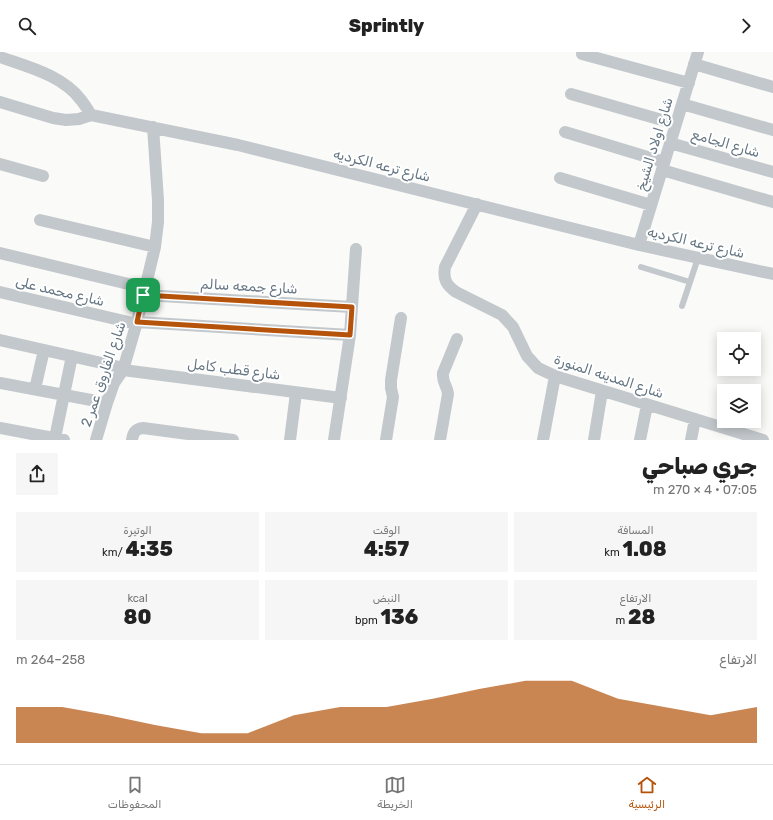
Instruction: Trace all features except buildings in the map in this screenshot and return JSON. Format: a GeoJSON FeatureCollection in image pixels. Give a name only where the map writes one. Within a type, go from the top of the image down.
{"type":"FeatureCollection","features":[{"type":"Feature","properties":{"kind":"street","name":"شارع اولاد الشيخ"},"geometry":{"type":"LineString","coordinates":[[639,245],[698,52]]}},
{"type":"Feature","properties":{"kind":"street"},"geometry":{"type":"LineString","coordinates":[[582,54],[689,82]]}},
{"type":"Feature","properties":{"kind":"street"},"geometry":{"type":"LineString","coordinates":[[0,57],[49,75],[66,85],[81,99],[91,115],[79,119],[66,120],[53,118],[0,102]]}},
{"type":"Feature","properties":{"kind":"street"},"geometry":{"type":"LineString","coordinates":[[694,64],[773,86]]}},
{"type":"Feature","properties":{"kind":"street"},"geometry":{"type":"LineString","coordinates":[[571,94],[676,124]]}},
{"type":"Feature","properties":{"kind":"street"},"geometry":{"type":"LineString","coordinates":[[682,104],[773,130]]}},
{"type":"Feature","properties":{"kind":"street","name":"شارع ترعه الكرديه"},"geometry":{"type":"LineString","coordinates":[[91,115],[238,145],[639,245],[773,274]]}},
{"type":"Feature","properties":{"kind":"street","name":"شارع الفاروق عمر 2"},"geometry":{"type":"LineString","coordinates":[[96,440],[114,383],[123,369],[137,323],[155,246],[158,222],[158,200],[153,127]]}},
{"type":"Feature","properties":{"kind":"street"},"geometry":{"type":"LineString","coordinates":[[565,132],[773,202]]}},
{"type":"Feature","properties":{"kind":"street","name":"شارع الجامع"},"geometry":{"type":"LineString","coordinates":[[670,143],[773,172]]}},
{"type":"Feature","properties":{"kind":"street"},"geometry":{"type":"LineString","coordinates":[[0,164],[43,176]]}},
{"type":"Feature","properties":{"kind":"street"},"geometry":{"type":"LineString","coordinates":[[560,178],[651,205]]}},
{"type":"Feature","properties":{"kind":"street","name":"شارع المدينه المنورة"},"geometry":{"type":"LineString","coordinates":[[477,204],[445,267],[444,274],[446,281],[450,288],[456,292],[502,315],[513,327],[527,356],[538,368],[555,376],[695,419],[743,437],[763,440]]}},
{"type":"Feature","properties":{"kind":"street"},"geometry":{"type":"LineString","coordinates":[[40,220],[155,246]]}},
{"type":"Feature","properties":{"kind":"street"},"geometry":{"type":"LineString","coordinates":[[334,440],[350,335],[356,250]]}},
{"type":"Feature","properties":{"kind":"street","name":"شارع جمعه سالم"},"geometry":{"type":"LineString","coordinates":[[0,253],[144,291],[352,307]]}},
{"type":"Feature","properties":{"kind":"street","name":"شارع محمد على"},"geometry":{"type":"LineString","coordinates":[[0,292],[137,323],[350,335]]}},
{"type":"Feature","properties":{"kind":"street"},"geometry":{"type":"LineString","coordinates":[[386,440],[393,396],[391,380],[401,318]]}},
{"type":"Feature","properties":{"kind":"street"},"geometry":{"type":"LineString","coordinates":[[440,440],[448,394],[444,383],[443,373],[457,339]]}},
{"type":"Feature","properties":{"kind":"street","name":"شارع قطب كامل"},"geometry":{"type":"LineString","coordinates":[[0,340],[123,369],[340,398]]}},
{"type":"Feature","properties":{"kind":"street"},"geometry":{"type":"LineString","coordinates":[[35,389],[44,350]]}},
{"type":"Feature","properties":{"kind":"street"},"geometry":{"type":"LineString","coordinates":[[0,428],[42,438],[60,439],[64,395],[72,356]]}},
{"type":"Feature","properties":{"kind":"street"},"geometry":{"type":"LineString","coordinates":[[543,440],[555,376]]}},
{"type":"Feature","properties":{"kind":"street"},"geometry":{"type":"LineString","coordinates":[[0,383],[107,403]]}},
{"type":"Feature","properties":{"kind":"street"},"geometry":{"type":"LineString","coordinates":[[594,440],[602,391]]}},
{"type":"Feature","properties":{"kind":"street"},"geometry":{"type":"LineString","coordinates":[[290,440],[296,393]]}},
{"type":"Feature","properties":{"kind":"street"},"geometry":{"type":"LineString","coordinates":[[640,440],[647,404]]}},
{"type":"Feature","properties":{"kind":"street"},"geometry":{"type":"LineString","coordinates":[[691,440],[695,419]]}},
{"type":"Feature","properties":{"kind":"street"},"geometry":{"type":"LineString","coordinates":[[132,440],[132,435],[134,432],[143,428],[233,440]]}},
{"type":"Feature","properties":{"kind":"lane"},"geometry":{"type":"LineString","coordinates":[[682,306],[698,258]]}},
{"type":"Feature","properties":{"kind":"lane"},"geometry":{"type":"LineString","coordinates":[[641,267],[690,282]]}},
{"type":"Feature","properties":{"kind":"route"},"geometry":{"type":"LineString","coordinates":[[143,295],[352,307],[350,335],[137,322],[143,295]]}}]}
